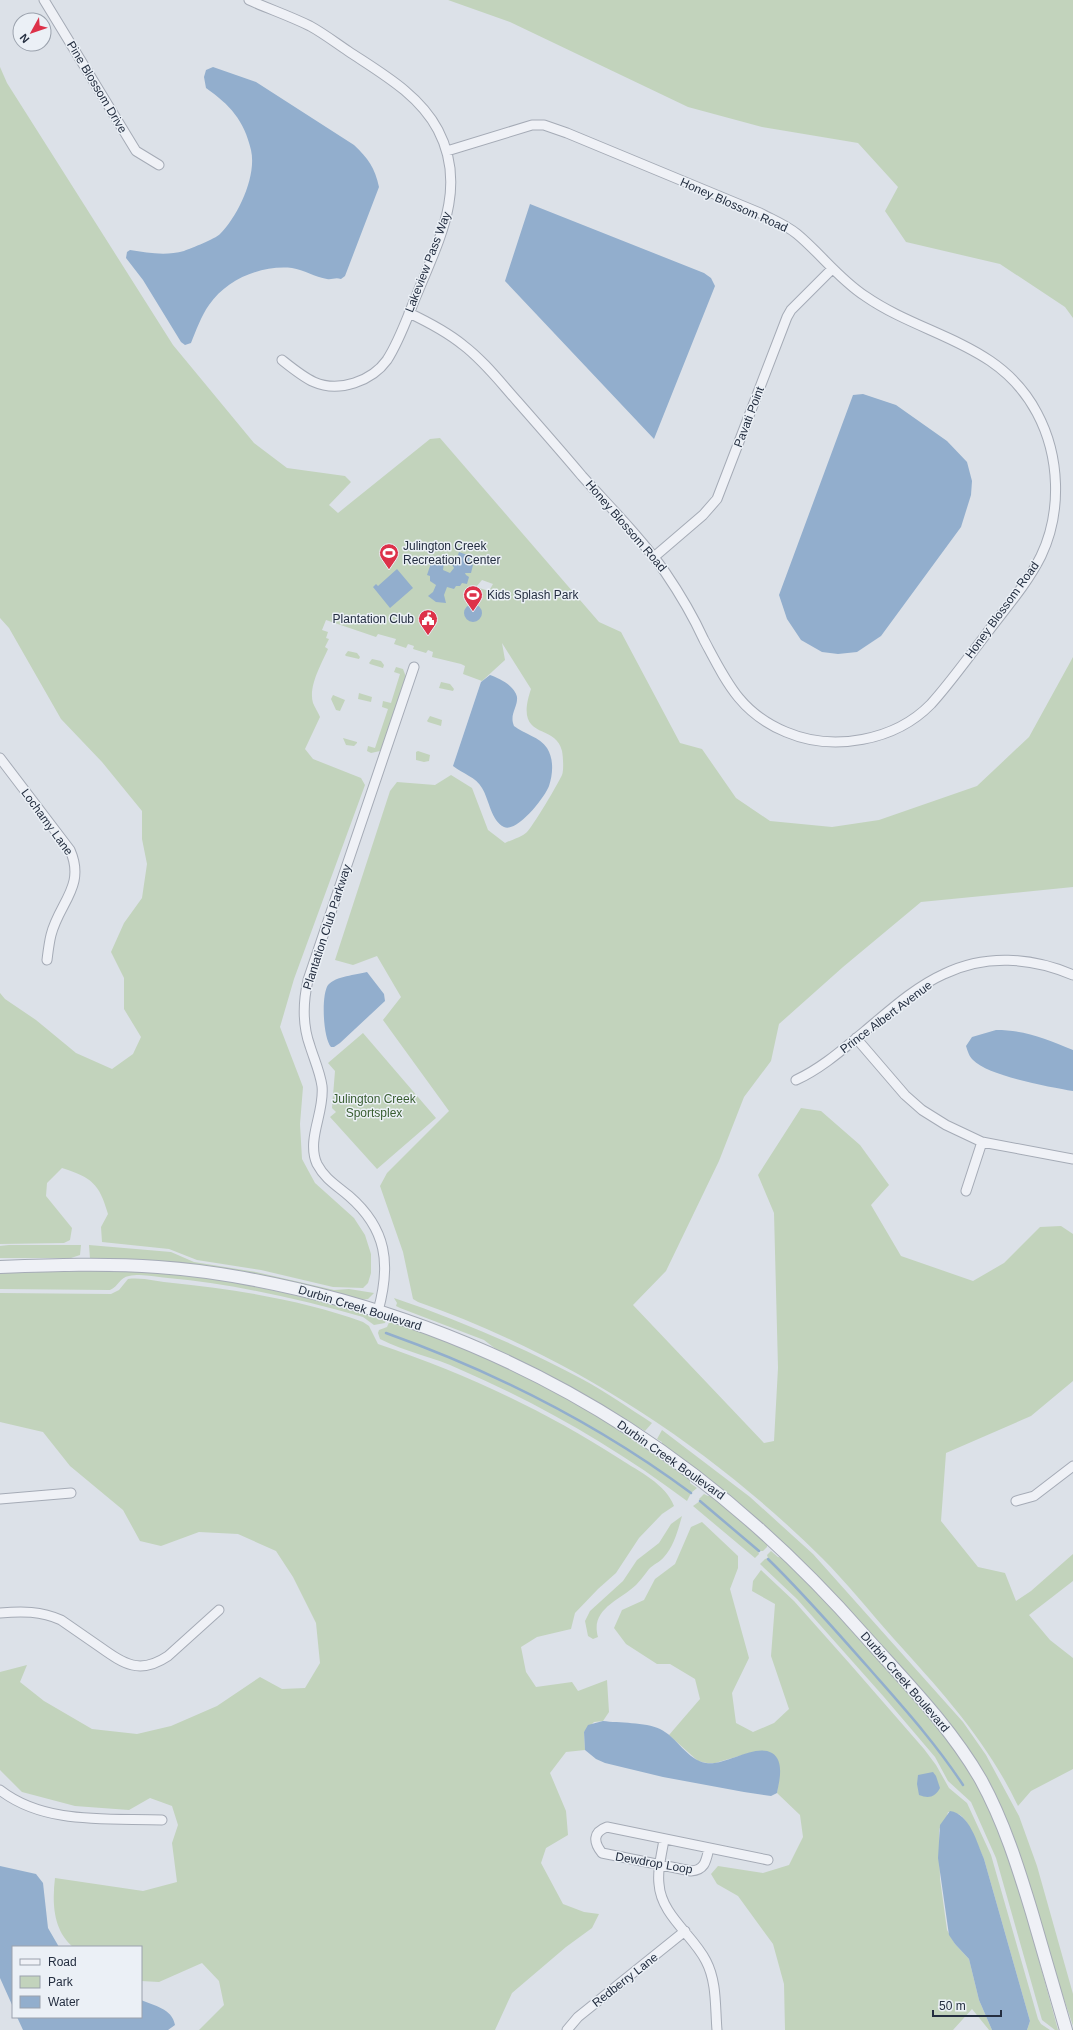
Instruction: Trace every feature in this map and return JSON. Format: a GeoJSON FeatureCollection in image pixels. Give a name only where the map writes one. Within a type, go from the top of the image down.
{"type":"FeatureCollection","features":[{"type":"Feature","properties":{"kind":"street","name":"Pine Blossom Drive"},"geometry":{"type":"LineString","coordinates":[[44,0],[136,152],[159,165]]}},
{"type":"Feature","properties":{"kind":"street","name":"Lakeview Pass Way"},"geometry":{"type":"LineString","coordinates":[[249,0],[311,27],[406,91],[424,109],[438,130],[447,151],[451,171],[450,204],[440,239],[393,349],[380,369],[366,378],[347,385],[331,386],[315,383],[282,360]]}},
{"type":"Feature","properties":{"kind":"street","name":"Honey Blossom Road"},"geometry":{"type":"LineString","coordinates":[[409,313],[440,329],[480,359],[654,557],[686,604],[723,676],[736,696],[764,720],[786,732],[812,740],[834,742],[858,740],[897,728],[929,706],[952,678],[1031,573],[1048,539],[1054,517],[1056,493],[1056,474],[1052,454],[1037,413],[1011,378],[996,364],[981,354],[878,305],[861,294],[796,233],[760,214],[554,127],[532,125],[447,151]]}},
{"type":"Feature","properties":{"kind":"street","name":"Pavati Point"},"geometry":{"type":"LineString","coordinates":[[654,557],[703,515],[717,499],[787,317],[791,310],[832,268]]}},
{"type":"Feature","properties":{"kind":"street","name":"Plantation Club Parkway"},"geometry":{"type":"LineString","coordinates":[[378,1311],[383,1294],[386,1269],[380,1235],[372,1221],[360,1207],[325,1177],[315,1157],[314,1139],[322,1101],[322,1086],[319,1068],[306,1033],[304,1004],[308,980],[414,667]]}},
{"type":"Feature","properties":{"kind":"street","name":"Lochamy Lane"},"geometry":{"type":"LineString","coordinates":[[0,758],[70,850],[74,860],[75,880],[51,935],[47,960]]}},
{"type":"Feature","properties":{"kind":"street","name":"Prince Albert Avenue"},"geometry":{"type":"LineString","coordinates":[[796,1080],[824,1065],[921,987],[943,974],[963,967],[1008,960],[1047,965],[1073,975]]}},
{"type":"Feature","properties":{"kind":"street"},"geometry":{"type":"LineString","coordinates":[[856,1038],[887,1076],[922,1110],[946,1125],[982,1142],[1073,1159]]}},
{"type":"Feature","properties":{"kind":"street"},"geometry":{"type":"LineString","coordinates":[[966,1190],[982,1142]]}},
{"type":"Feature","properties":{"kind":"street","name":"Durbin Creek Boulevard"},"geometry":{"type":"LineString","coordinates":[[0,1267],[85,1264],[192,1270],[275,1284],[378,1311],[446,1335],[491,1354],[568,1392],[610,1417],[676,1461],[729,1501],[768,1535],[829,1595],[932,1712],[980,1778],[1016,1858],[1066,2030]]}},
{"type":"Feature","properties":{"kind":"street"},"geometry":{"type":"LineString","coordinates":[[1016,1501],[1034,1496],[1073,1466]]}},
{"type":"Feature","properties":{"kind":"street"},"geometry":{"type":"LineString","coordinates":[[0,1499],[71,1494]]}},
{"type":"Feature","properties":{"kind":"street"},"geometry":{"type":"LineString","coordinates":[[0,1613],[23,1611],[38,1612],[52,1616],[61,1620],[121,1661],[135,1666],[145,1666],[160,1662],[168,1656],[219,1610]]}},
{"type":"Feature","properties":{"kind":"street"},"geometry":{"type":"LineString","coordinates":[[0,1790],[28,1805],[57,1815],[162,1820]]}},
{"type":"Feature","properties":{"kind":"street","name":"Dewdrop Loop"},"geometry":{"type":"LineString","coordinates":[[709,1848],[706,1861],[698,1870],[691,1871],[602,1853],[597,1847],[595,1837],[597,1833],[607,1827],[768,1860]]}},
{"type":"Feature","properties":{"kind":"street"},"geometry":{"type":"LineString","coordinates":[[664,1839],[660,1865],[659,1886],[661,1896],[666,1907],[702,1954],[711,1973],[714,1985],[716,2030]]}},
{"type":"Feature","properties":{"kind":"street","name":"Redberry Lane"},"geometry":{"type":"LineString","coordinates":[[567,2030],[578,2017],[685,1931]]}},
{"type":"Feature","properties":{"kind":"green space"},"geometry":{"type":"Polygon","coordinates":[[[448,0],[1073,0],[1073,318],[1065,307],[1000,264],[906,242],[885,211],[898,187],[858,143],[762,127],[688,107],[510,22],[448,0]]]}},
{"type":"Feature","properties":{"kind":"green space"},"geometry":{"type":"Polygon","coordinates":[[[0,67],[7,83],[173,345],[254,443],[287,468],[345,476],[351,482],[329,505],[338,513],[430,439],[440,438],[599,622],[621,632],[680,743],[702,749],[736,798],[770,821],[832,827],[879,820],[977,786],[1029,737],[1073,657],[1073,887],[921,902],[843,967],[779,1024],[771,1061],[744,1097],[719,1161],[666,1271],[633,1305],[764,1443],[774,1441],[778,1368],[774,1213],[758,1175],[801,1108],[821,1111],[860,1145],[889,1185],[871,1205],[901,1256],[973,1281],[1004,1263],[1040,1227],[1061,1226],[1073,1234],[1073,1381],[1031,1416],[946,1453],[941,1521],[978,1567],[1005,1573],[1016,1601],[1031,1591],[1073,1554],[1073,1581],[1029,1615],[1050,1640],[1073,1658],[1073,1769],[1031,1791],[1018,1806],[1006,1782],[978,1739],[929,1678],[822,1558],[778,1517],[732,1478],[684,1441],[582,1376],[529,1348],[413,1299],[403,1252],[380,1186],[387,1173],[449,1111],[383,1020],[401,997],[377,956],[353,965],[335,960],[390,791],[397,782],[435,785],[451,775],[472,788],[488,830],[505,843],[527,832],[540,814],[560,780],[563,770],[562,751],[558,742],[531,724],[527,717],[527,706],[531,689],[502,643],[505,660],[482,681],[463,674],[465,666],[461,664],[432,657],[433,652],[428,650],[426,653],[413,649],[414,646],[408,644],[406,648],[394,644],[396,639],[378,634],[376,637],[326,620],[322,630],[328,632],[326,638],[329,639],[325,647],[328,649],[316,675],[312,689],[313,703],[320,717],[305,749],[313,759],[361,778],[365,785],[294,979],[280,1027],[303,1087],[300,1124],[302,1159],[315,1183],[354,1218],[365,1235],[371,1254],[371,1273],[368,1283],[363,1288],[333,1287],[261,1270],[197,1260],[169,1249],[102,1242],[101,1227],[108,1214],[101,1195],[93,1183],[81,1175],[62,1168],[47,1183],[46,1196],[72,1228],[70,1240],[64,1243],[0,1244],[0,993],[5,999],[36,1020],[76,1053],[112,1069],[133,1054],[141,1037],[124,1009],[124,978],[111,952],[124,923],[142,898],[147,864],[142,839],[142,811],[102,762],[61,719],[9,628],[0,618],[0,67]],[[482,580],[476,587],[489,591],[493,584],[482,580]]]}},
{"type":"Feature","properties":{"kind":"green space"},"geometry":{"type":"Polygon","coordinates":[[[348,651],[357,653],[360,657],[359,659],[346,656],[345,655],[348,651]]]}},
{"type":"Feature","properties":{"kind":"green space"},"geometry":{"type":"Polygon","coordinates":[[[372,659],[381,661],[384,665],[383,668],[370,664],[369,663],[372,659]]]}},
{"type":"Feature","properties":{"kind":"green space"},"geometry":{"type":"Polygon","coordinates":[[[396,667],[403,669],[406,677],[383,746],[380,751],[371,753],[367,751],[368,746],[375,748],[388,709],[382,707],[383,701],[391,703],[400,674],[394,672],[396,667]]]}},
{"type":"Feature","properties":{"kind":"green space"},"geometry":{"type":"Polygon","coordinates":[[[441,682],[450,684],[454,689],[453,691],[439,688],[441,682]]]}},
{"type":"Feature","properties":{"kind":"green space"},"geometry":{"type":"Polygon","coordinates":[[[359,693],[372,697],[371,702],[358,699],[359,693]]]}},
{"type":"Feature","properties":{"kind":"green space"},"geometry":{"type":"Polygon","coordinates":[[[333,695],[345,700],[340,711],[336,710],[331,699],[333,695]]]}},
{"type":"Feature","properties":{"kind":"green space"},"geometry":{"type":"Polygon","coordinates":[[[430,716],[442,720],[441,726],[428,722],[427,721],[430,716]]]}},
{"type":"Feature","properties":{"kind":"green space"},"geometry":{"type":"Polygon","coordinates":[[[343,738],[357,743],[354,746],[346,745],[343,738]]]}},
{"type":"Feature","properties":{"kind":"green space"},"geometry":{"type":"Polygon","coordinates":[[[418,751],[430,755],[429,761],[424,762],[416,760],[416,752],[418,751]]]}},
{"type":"Feature","properties":{"kind":"green space","name":"Julington Creek Sportsplex"},"geometry":{"type":"Polygon","coordinates":[[[363,1033],[436,1118],[377,1169],[330,1117],[336,1112],[332,1108],[335,1071],[328,1063],[363,1033]]]}},
{"type":"Feature","properties":{"kind":"green space"},"geometry":{"type":"Polygon","coordinates":[[[81,1245],[80,1255],[71,1258],[0,1258],[0,1246],[81,1245]]]}},
{"type":"Feature","properties":{"kind":"green space"},"geometry":{"type":"Polygon","coordinates":[[[89,1245],[171,1252],[194,1262],[256,1272],[334,1290],[349,1289],[374,1293],[368,1299],[360,1300],[90,1259],[89,1245]]]}},
{"type":"Feature","properties":{"kind":"green space"},"geometry":{"type":"Polygon","coordinates":[[[121,1270],[189,1276],[255,1287],[321,1302],[386,1320],[385,1323],[374,1325],[363,1317],[266,1293],[217,1284],[143,1275],[126,1277],[110,1290],[0,1289],[0,1273],[121,1270]]]}},
{"type":"Feature","properties":{"kind":"green space"},"geometry":{"type":"Polygon","coordinates":[[[128,1279],[145,1279],[245,1292],[318,1308],[363,1322],[369,1326],[378,1344],[473,1380],[562,1424],[643,1473],[665,1491],[670,1498],[674,1506],[662,1514],[639,1538],[616,1573],[575,1613],[571,1629],[537,1637],[521,1647],[526,1672],[536,1687],[572,1682],[578,1691],[607,1680],[609,1712],[603,1721],[594,1722],[584,1732],[585,1750],[566,1752],[550,1773],[566,1811],[568,1835],[546,1848],[541,1863],[563,1904],[584,1912],[599,1914],[592,1928],[566,1947],[512,1993],[495,2030],[199,2030],[224,2005],[219,1981],[202,1963],[159,1982],[142,1981],[142,1946],[72,1946],[61,1933],[55,1916],[55,1878],[143,1891],[177,1882],[172,1843],[178,1825],[172,1806],[150,1798],[129,1810],[75,1806],[22,1792],[0,1770],[0,1672],[27,1665],[20,1682],[44,1701],[92,1729],[137,1734],[171,1726],[217,1706],[260,1677],[282,1689],[305,1688],[320,1663],[316,1623],[293,1577],[276,1551],[238,1534],[199,1532],[161,1546],[140,1541],[123,1510],[70,1466],[43,1432],[0,1422],[0,1293],[111,1294],[119,1290],[128,1279]]]}},
{"type":"Feature","properties":{"kind":"green space"},"geometry":{"type":"Polygon","coordinates":[[[394,1298],[466,1325],[559,1367],[591,1384],[652,1423],[645,1431],[637,1428],[501,1353],[484,1340],[396,1306],[397,1303],[394,1298]]]}},
{"type":"Feature","properties":{"kind":"green space"},"geometry":{"type":"Polygon","coordinates":[[[390,1320],[441,1339],[490,1360],[563,1396],[613,1425],[690,1477],[690,1483],[697,1488],[691,1493],[687,1501],[605,1445],[548,1412],[440,1361],[390,1344],[380,1339],[378,1333],[379,1330],[387,1327],[390,1320]]]}},
{"type":"Feature","properties":{"kind":"green space"},"geometry":{"type":"Polygon","coordinates":[[[662,1430],[750,1497],[813,1554],[963,1722],[986,1755],[1019,1816],[1037,1866],[1073,1994],[1073,2026],[1001,1810],[851,1613],[775,1536],[694,1468],[662,1445],[662,1442],[657,1439],[662,1430]]]}},
{"type":"Feature","properties":{"kind":"green space"},"geometry":{"type":"Polygon","coordinates":[[[704,1494],[708,1496],[712,1495],[767,1541],[767,1547],[763,1551],[758,1551],[759,1554],[755,1558],[693,1506],[700,1501],[699,1499],[704,1494]]]}},
{"type":"Feature","properties":{"kind":"green space"},"geometry":{"type":"Polygon","coordinates":[[[682,1516],[675,1538],[667,1553],[649,1569],[636,1585],[602,1612],[598,1619],[598,1637],[593,1639],[588,1636],[585,1621],[590,1611],[623,1581],[637,1560],[659,1543],[671,1524],[682,1516]]]}},
{"type":"Feature","properties":{"kind":"green space"},"geometry":{"type":"Polygon","coordinates":[[[702,1522],[738,1556],[738,1568],[730,1589],[749,1658],[732,1693],[736,1723],[753,1732],[774,1723],[789,1709],[771,1656],[775,1604],[752,1591],[753,1581],[761,1570],[794,1601],[850,1664],[924,1749],[936,1765],[949,1788],[967,1803],[991,1855],[1038,2019],[1041,2024],[1050,2030],[1027,2030],[1030,2021],[984,1859],[967,1823],[959,1814],[948,1812],[939,1831],[940,1879],[947,1930],[955,1944],[969,1959],[979,2000],[992,2030],[989,2030],[972,2009],[953,2030],[785,2030],[784,1984],[773,1944],[738,1896],[717,1884],[711,1874],[718,1866],[763,1873],[789,1865],[803,1837],[800,1815],[777,1793],[779,1771],[775,1757],[753,1752],[715,1763],[707,1763],[698,1761],[669,1735],[700,1699],[695,1679],[670,1664],[657,1664],[626,1644],[614,1628],[622,1610],[644,1600],[655,1579],[675,1564],[691,1527],[702,1522]]]}},
{"type":"Feature","properties":{"kind":"green space"},"geometry":{"type":"Polygon","coordinates":[[[771,1551],[778,1557],[784,1558],[861,1639],[934,1723],[963,1761],[977,1784],[1001,1834],[1019,1887],[1058,2030],[1055,2030],[1042,2020],[996,1858],[971,1802],[948,1781],[935,1757],[884,1697],[797,1599],[760,1564],[768,1558],[767,1555],[771,1551]]]}},
{"type":"Feature","properties":{"kind":"water"},"geometry":{"type":"Polygon","coordinates":[[[213,67],[256,82],[354,145],[370,164],[379,187],[345,276],[341,279],[327,279],[292,268],[280,268],[268,269],[246,276],[235,281],[216,296],[204,314],[191,343],[185,345],[181,342],[143,280],[126,258],[127,252],[130,250],[157,254],[177,253],[188,250],[220,234],[227,226],[239,206],[249,183],[252,160],[251,150],[244,130],[235,114],[229,107],[206,88],[204,77],[206,70],[213,67]]]}},
{"type":"Feature","properties":{"kind":"water"},"geometry":{"type":"Polygon","coordinates":[[[530,204],[704,273],[711,278],[715,286],[654,439],[505,281],[530,204]]]}},
{"type":"Feature","properties":{"kind":"water"},"geometry":{"type":"Polygon","coordinates":[[[863,394],[896,405],[947,441],[967,462],[972,481],[971,495],[961,527],[881,636],[857,652],[838,654],[822,652],[801,640],[787,619],[779,595],[853,395],[863,394]]]}},
{"type":"Feature","properties":{"kind":"water"},"geometry":{"type":"Polygon","coordinates":[[[459,552],[470,556],[469,562],[473,565],[471,573],[465,573],[469,577],[467,584],[462,583],[454,589],[447,587],[444,595],[446,603],[436,602],[428,596],[433,592],[436,585],[430,581],[430,576],[427,575],[431,563],[434,564],[437,559],[444,562],[443,570],[450,573],[454,568],[451,563],[453,557],[457,558],[459,552]]]}},
{"type":"Feature","properties":{"kind":"water"},"geometry":{"type":"Polygon","coordinates":[[[397,569],[413,588],[390,608],[373,587],[376,584],[378,586],[397,569]]]}},
{"type":"Feature","properties":{"kind":"water","name":"Kids Splash Park"},"geometry":{"type":"Polygon","coordinates":[[[473,604],[479,607],[482,613],[479,619],[473,622],[467,619],[464,613],[467,607],[473,604]]]}},
{"type":"Feature","properties":{"kind":"water"},"geometry":{"type":"Polygon","coordinates":[[[490,675],[502,680],[516,693],[517,701],[512,718],[514,726],[544,744],[549,752],[552,762],[549,786],[542,798],[523,820],[510,827],[504,827],[496,820],[479,784],[473,778],[453,766],[481,682],[490,675]]]}},
{"type":"Feature","properties":{"kind":"water"},"geometry":{"type":"Polygon","coordinates":[[[367,972],[384,994],[385,1001],[340,1043],[334,1047],[331,1047],[326,1035],[324,1016],[324,998],[328,985],[341,978],[367,972]]]}},
{"type":"Feature","properties":{"kind":"water"},"geometry":{"type":"Polygon","coordinates":[[[996,1030],[1026,1033],[1073,1050],[1073,1091],[1035,1084],[1005,1076],[981,1066],[973,1060],[966,1046],[972,1037],[996,1030]]]}},
{"type":"Feature","properties":{"kind":"water"},"geometry":{"type":"Polygon","coordinates":[[[603,1721],[640,1724],[660,1729],[672,1737],[693,1758],[706,1763],[714,1763],[757,1751],[772,1753],[779,1761],[780,1766],[780,1778],[777,1793],[771,1796],[744,1792],[663,1777],[605,1763],[596,1759],[585,1750],[584,1732],[588,1725],[603,1721]]]}},
{"type":"Feature","properties":{"kind":"water"},"geometry":{"type":"Polygon","coordinates":[[[933,1772],[940,1788],[934,1795],[929,1797],[919,1795],[917,1784],[918,1775],[933,1772]]]}},
{"type":"Feature","properties":{"kind":"water"},"geometry":{"type":"Polygon","coordinates":[[[950,1811],[957,1813],[968,1823],[984,1859],[1030,2021],[1027,2030],[992,2030],[979,2000],[969,1959],[949,1935],[938,1858],[940,1825],[950,1811]]]}},
{"type":"Feature","properties":{"kind":"water"},"geometry":{"type":"Polygon","coordinates":[[[0,1866],[36,1874],[43,1883],[48,1928],[58,1946],[12,1946],[12,2005],[0,1978],[0,1866]]]}},
{"type":"Feature","properties":{"kind":"water"},"geometry":{"type":"Polygon","coordinates":[[[142,2000],[162,2008],[170,2015],[175,2025],[168,2030],[23,2030],[17,2018],[142,2018],[142,2000]]]}},
{"type":"Feature","properties":{"kind":"waterway"},"geometry":{"type":"LineString","coordinates":[[386,1333],[467,1365],[544,1402],[619,1444],[691,1493]]}},
{"type":"Feature","properties":{"kind":"waterway"},"geometry":{"type":"LineString","coordinates":[[700,1501],[759,1551]]}},
{"type":"Feature","properties":{"kind":"waterway"},"geometry":{"type":"LineString","coordinates":[[768,1559],[819,1612],[905,1709],[941,1754],[963,1785]]}},
{"type":"Feature","properties":{"kind":"place","name":"Julington Creek Recreation Center"},"geometry":{"type":"Point","coordinates":[389,570]}},
{"type":"Feature","properties":{"kind":"place","name":"Kids Splash Park"},"geometry":{"type":"Point","coordinates":[473,612]}},
{"type":"Feature","properties":{"kind":"place","name":"Plantation Club"},"geometry":{"type":"Point","coordinates":[428,636]}}]}
